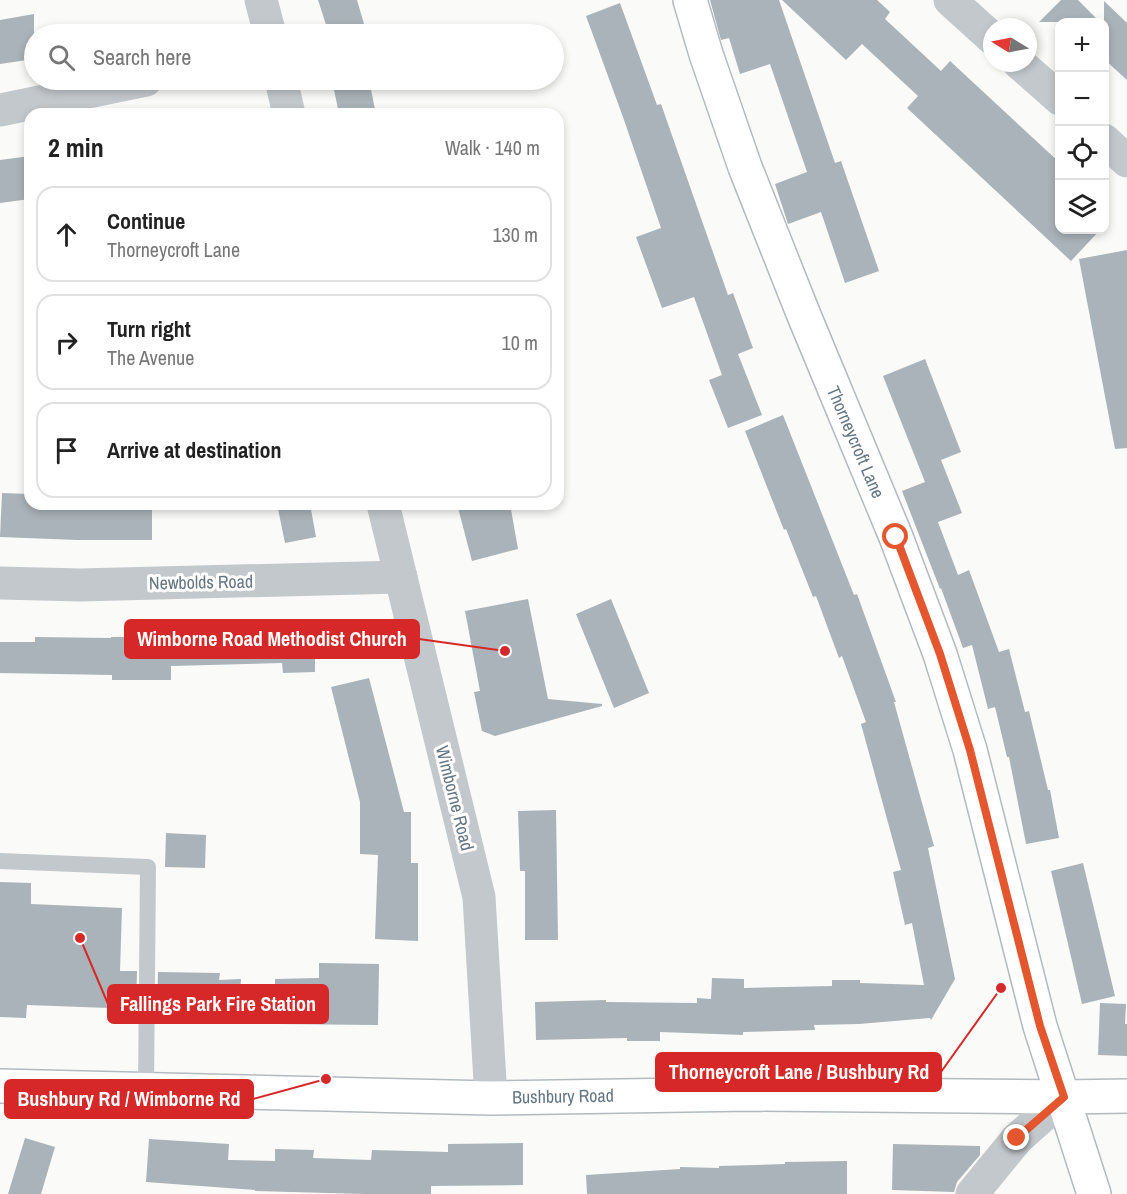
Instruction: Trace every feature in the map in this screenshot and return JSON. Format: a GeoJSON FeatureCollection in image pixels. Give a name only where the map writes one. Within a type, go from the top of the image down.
{"type":"FeatureCollection","features":[{"type":"Feature","properties":{"kind":"street"},"geometry":{"type":"LineString","coordinates":[[261,0],[267,24]]}},
{"type":"Feature","properties":{"kind":"street","name":"Thorneycroft Lane"},"geometry":{"type":"LineString","coordinates":[[690,0],[706,54],[746,166],[803,313],[896,537],[940,654],[970,750],[1040,1026],[1094,1194]]}},
{"type":"Feature","properties":{"kind":"street"},"geometry":{"type":"LineString","coordinates":[[950,0],[983,30]]}},
{"type":"Feature","properties":{"kind":"street"},"geometry":{"type":"LineString","coordinates":[[1029,72],[1055,95]]}},
{"type":"Feature","properties":{"kind":"street"},"geometry":{"type":"LineString","coordinates":[[0,110],[97,90]]}},
{"type":"Feature","properties":{"kind":"street"},"geometry":{"type":"LineString","coordinates":[[283,90],[288,108]]}},
{"type":"Feature","properties":{"kind":"street"},"geometry":{"type":"LineString","coordinates":[[1109,145],[1127,161]]}},
{"type":"Feature","properties":{"kind":"street","name":"Wimborne Road"},"geometry":{"type":"LineString","coordinates":[[384,510],[479,897],[492,1098]]}},
{"type":"Feature","properties":{"kind":"street","name":"Newbolds Road"},"geometry":{"type":"LineString","coordinates":[[0,583],[80,585],[401,577]]}},
{"type":"Feature","properties":{"kind":"street","name":"Bushbury Road"},"geometry":{"type":"LineString","coordinates":[[0,1086],[492,1098],[750,1094],[1127,1096]]}},
{"type":"Feature","properties":{"kind":"street"},"geometry":{"type":"LineString","coordinates":[[972,1194],[1017,1138],[1064,1097]]}},
{"type":"Feature","properties":{"kind":"lane"},"geometry":{"type":"LineString","coordinates":[[0,861],[148,867],[146,1089]]}},
{"type":"Feature","properties":{"kind":"building"},"geometry":{"type":"Polygon","coordinates":[[[318,0],[357,0],[364,24],[326,24],[318,0]]]}},
{"type":"Feature","properties":{"kind":"building"},"geometry":{"type":"Polygon","coordinates":[[[710,0],[779,0],[835,163],[841,161],[879,271],[845,283],[821,212],[788,224],[775,184],[807,172],[770,64],[740,74],[729,38],[721,40],[710,0]]]}},
{"type":"Feature","properties":{"kind":"building"},"geometry":{"type":"Polygon","coordinates":[[[782,0],[877,0],[890,12],[885,19],[941,71],[950,61],[1055,158],[1055,234],[1096,234],[1071,261],[907,108],[918,96],[862,44],[846,60],[782,0]]]}},
{"type":"Feature","properties":{"kind":"building"},"geometry":{"type":"Polygon","coordinates":[[[1061,0],[1078,0],[1096,18],[1055,18],[1055,22],[1039,22],[1061,0]]]}},
{"type":"Feature","properties":{"kind":"building"},"geometry":{"type":"Polygon","coordinates":[[[1104,1],[1127,23],[1127,80],[1109,64],[1109,18],[1104,18],[1104,1]]]}},
{"type":"Feature","properties":{"kind":"building"},"geometry":{"type":"Polygon","coordinates":[[[620,3],[657,105],[661,104],[728,295],[733,293],[753,348],[738,354],[762,415],[728,428],[709,380],[722,375],[694,297],[662,308],[636,237],[661,228],[586,16],[620,3]]]}},
{"type":"Feature","properties":{"kind":"building"},"geometry":{"type":"Polygon","coordinates":[[[34,14],[34,24],[24,24],[24,60],[0,64],[0,20],[34,14]]]}},
{"type":"Feature","properties":{"kind":"building"},"geometry":{"type":"Polygon","coordinates":[[[334,90],[371,90],[375,108],[338,108],[334,90]]]}},
{"type":"Feature","properties":{"kind":"building"},"geometry":{"type":"Polygon","coordinates":[[[24,157],[24,200],[0,203],[0,160],[24,157]]]}},
{"type":"Feature","properties":{"kind":"building"},"geometry":{"type":"Polygon","coordinates":[[[1127,250],[1127,448],[1115,449],[1079,259],[1127,250]]]}},
{"type":"Feature","properties":{"kind":"building"},"geometry":{"type":"Polygon","coordinates":[[[925,359],[961,452],[941,460],[962,513],[938,522],[958,575],[969,570],[999,652],[1009,649],[1025,712],[1029,711],[1048,790],[1050,790],[1059,838],[1026,844],[1009,757],[1007,757],[995,707],[988,709],[972,645],[963,648],[902,491],[925,482],[883,376],[925,359]]]}},
{"type":"Feature","properties":{"kind":"building"},"geometry":{"type":"Polygon","coordinates":[[[783,415],[854,595],[857,594],[896,702],[894,702],[934,846],[928,848],[955,979],[931,1020],[930,1018],[814,1025],[815,1030],[743,1032],[743,1035],[660,1032],[660,1041],[627,1041],[627,1038],[536,1040],[535,1002],[606,1000],[606,1002],[697,1003],[697,998],[711,999],[712,978],[744,979],[744,988],[832,986],[832,980],[924,985],[912,923],[905,925],[893,872],[901,870],[861,724],[866,722],[842,656],[839,658],[816,596],[813,597],[786,529],[784,530],[745,431],[783,415]]]}},
{"type":"Feature","properties":{"kind":"building"},"geometry":{"type":"Polygon","coordinates":[[[2,493],[24,494],[24,510],[152,510],[152,540],[0,537],[2,493]]]}},
{"type":"Feature","properties":{"kind":"building"},"geometry":{"type":"Polygon","coordinates":[[[278,510],[311,510],[316,537],[285,543],[278,510]]]}},
{"type":"Feature","properties":{"kind":"building"},"geometry":{"type":"Polygon","coordinates":[[[459,510],[511,510],[518,549],[472,561],[459,510]]]}},
{"type":"Feature","properties":{"kind":"building"},"geometry":{"type":"Polygon","coordinates":[[[528,599],[548,699],[602,704],[602,706],[495,736],[482,731],[474,692],[480,691],[465,611],[528,599]]]}},
{"type":"Feature","properties":{"kind":"building"},"geometry":{"type":"Polygon","coordinates":[[[611,599],[649,693],[614,708],[576,614],[611,599]]]}},
{"type":"Feature","properties":{"kind":"building"},"geometry":{"type":"Polygon","coordinates":[[[283,632],[283,642],[315,642],[315,672],[283,673],[282,663],[171,666],[171,680],[112,680],[112,675],[0,673],[0,642],[35,642],[35,637],[111,638],[283,632]]]}},
{"type":"Feature","properties":{"kind":"building"},"geometry":{"type":"Polygon","coordinates":[[[369,678],[404,812],[411,812],[411,863],[418,863],[418,941],[375,939],[378,855],[360,854],[360,802],[331,687],[369,678]]]}},
{"type":"Feature","properties":{"kind":"building"},"geometry":{"type":"Polygon","coordinates":[[[556,810],[558,940],[525,940],[525,871],[520,871],[518,811],[556,810]]]}},
{"type":"Feature","properties":{"kind":"building"},"geometry":{"type":"Polygon","coordinates":[[[166,833],[206,835],[205,868],[165,867],[166,833]]]}},
{"type":"Feature","properties":{"kind":"building"},"geometry":{"type":"Polygon","coordinates":[[[1083,863],[1115,996],[1082,1004],[1051,871],[1083,863]]]}},
{"type":"Feature","properties":{"kind":"building"},"geometry":{"type":"Polygon","coordinates":[[[0,882],[31,883],[31,904],[122,908],[120,971],[137,971],[136,1009],[27,1005],[26,1018],[0,1017],[0,882]]]}},
{"type":"Feature","properties":{"kind":"building"},"geometry":{"type":"Polygon","coordinates":[[[319,963],[379,964],[378,1025],[275,1024],[275,979],[319,978],[319,963]]]}},
{"type":"Feature","properties":{"kind":"building"},"geometry":{"type":"Polygon","coordinates":[[[158,972],[220,973],[219,980],[241,979],[238,1017],[159,1015],[160,1010],[157,1010],[158,972]]]}},
{"type":"Feature","properties":{"kind":"building"},"geometry":{"type":"Polygon","coordinates":[[[1100,1003],[1126,1004],[1127,1056],[1098,1055],[1100,1003]]]}},
{"type":"Feature","properties":{"kind":"building"},"geometry":{"type":"Polygon","coordinates":[[[25,1138],[55,1147],[41,1194],[8,1194],[25,1138]]]}},
{"type":"Feature","properties":{"kind":"building"},"geometry":{"type":"Polygon","coordinates":[[[149,1139],[229,1144],[228,1160],[275,1161],[275,1149],[314,1150],[313,1158],[371,1160],[372,1150],[448,1152],[448,1144],[523,1143],[523,1185],[431,1186],[431,1194],[364,1194],[255,1191],[146,1182],[149,1139]]]}},
{"type":"Feature","properties":{"kind":"building"},"geometry":{"type":"Polygon","coordinates":[[[893,1144],[980,1146],[980,1155],[957,1182],[954,1192],[892,1190],[893,1144]]]}},
{"type":"Feature","properties":{"kind":"building"},"geometry":{"type":"Polygon","coordinates":[[[847,1161],[847,1194],[587,1194],[586,1175],[680,1169],[680,1167],[719,1168],[719,1166],[785,1164],[785,1162],[847,1161]]]}},
{"type":"Feature","properties":{"kind":"place","name":"Wimborne Road Methodist Church"},"geometry":{"type":"Point","coordinates":[505,651]}},
{"type":"Feature","properties":{"kind":"place","name":"Fallings Park Fire Station"},"geometry":{"type":"Point","coordinates":[80,938]}},
{"type":"Feature","properties":{"kind":"place","name":"Thorneycroft Lane / Bushbury Rd"},"geometry":{"type":"Point","coordinates":[1001,988]}},
{"type":"Feature","properties":{"kind":"place","name":"Bushbury Rd / Wimborne Rd"},"geometry":{"type":"Point","coordinates":[326,1079]}},
{"type":"Feature","properties":{"kind":"route"},"geometry":{"type":"LineString","coordinates":[[896,537],[940,654],[970,750],[1040,1026],[1064,1097],[1017,1138]]}}]}
